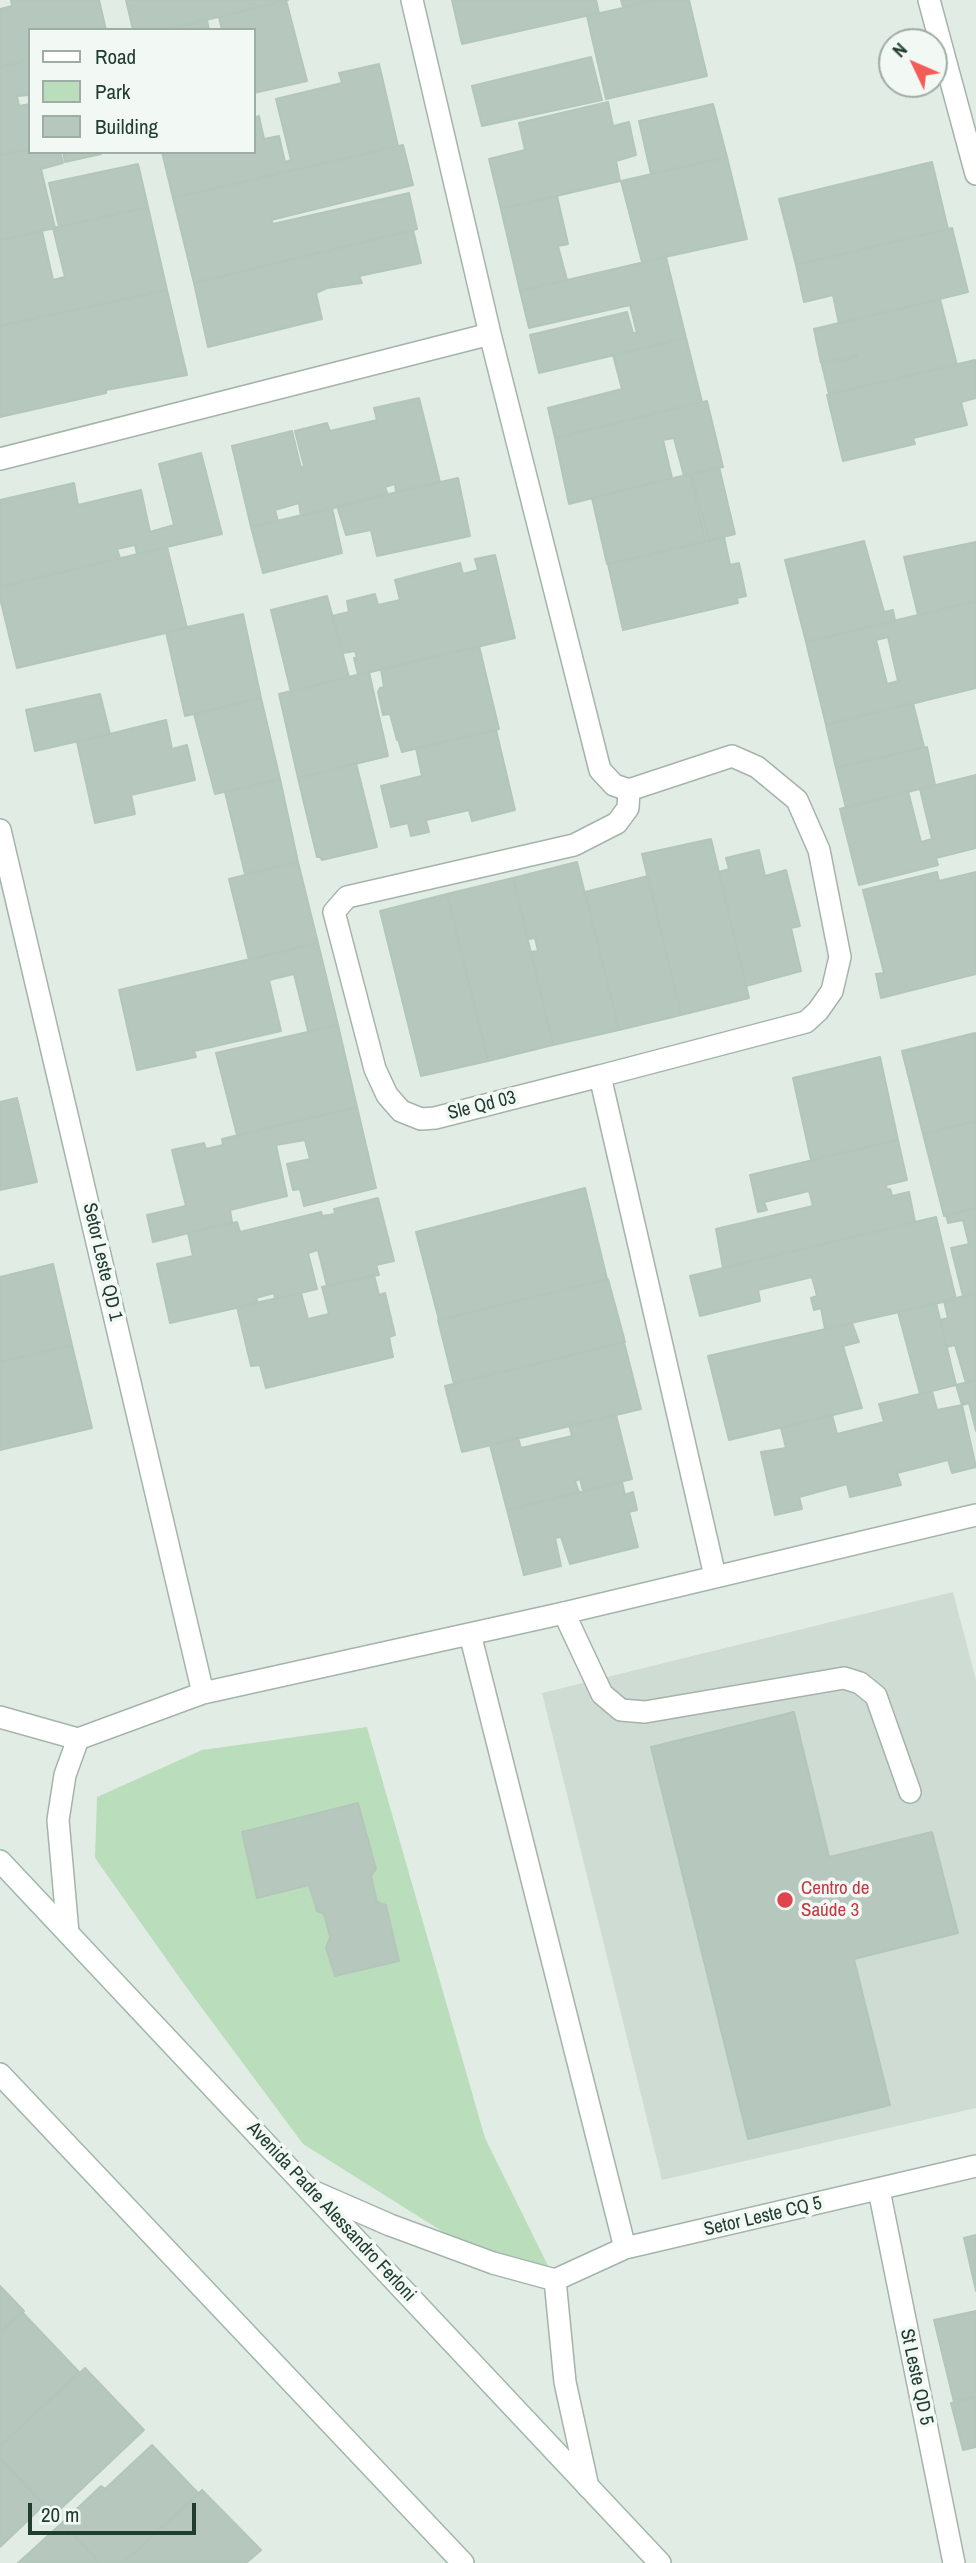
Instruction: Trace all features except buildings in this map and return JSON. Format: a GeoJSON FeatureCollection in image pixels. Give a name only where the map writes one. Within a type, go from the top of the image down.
{"type":"FeatureCollection","features":[{"type":"Feature","properties":{"kind":"street"},"geometry":{"type":"LineString","coordinates":[[412,0],[489,334],[600,770],[614,785],[629,790],[732,756],[757,767],[797,800],[818,850],[840,957],[832,991],[818,1012],[806,1023],[600,1076],[715,1576]]}},
{"type":"Feature","properties":{"kind":"street"},"geometry":{"type":"LineString","coordinates":[[929,0],[976,174]]}},
{"type":"Feature","properties":{"kind":"street"},"geometry":{"type":"LineString","coordinates":[[0,459],[489,334]]}},
{"type":"Feature","properties":{"kind":"street","name":"Sle Qd 03"},"geometry":{"type":"LineString","coordinates":[[600,1076],[435,1118],[421,1119],[401,1111],[387,1095],[375,1069],[334,912],[347,897],[574,845],[617,823],[628,808],[629,790]]}},
{"type":"Feature","properties":{"kind":"street","name":"Setor Leste QD 1"},"geometry":{"type":"LineString","coordinates":[[0,830],[203,1693]]}},
{"type":"Feature","properties":{"kind":"street"},"geometry":{"type":"LineString","coordinates":[[0,1717],[78,1739],[203,1693],[564,1614],[715,1576],[975,1520]]}},
{"type":"Feature","properties":{"kind":"street"},"geometry":{"type":"LineString","coordinates":[[564,1614],[602,1694],[621,1710],[645,1712],[844,1678],[860,1683],[876,1696],[910,1792]]}},
{"type":"Feature","properties":{"kind":"street"},"geometry":{"type":"LineString","coordinates":[[470,1634],[625,2248]]}},
{"type":"Feature","properties":{"kind":"street"},"geometry":{"type":"LineString","coordinates":[[68,1933],[58,1820],[65,1775],[78,1739]]}},
{"type":"Feature","properties":{"kind":"street","name":"Avenida Padre Alessandro Ferloni"},"geometry":{"type":"LineString","coordinates":[[0,1861],[660,2563]]}},
{"type":"Feature","properties":{"kind":"street"},"geometry":{"type":"LineString","coordinates":[[0,2074],[463,2563]]}},
{"type":"Feature","properties":{"kind":"street","name":"Setor Leste CQ 5"},"geometry":{"type":"LineString","coordinates":[[555,2280],[625,2248],[976,2166]]}},
{"type":"Feature","properties":{"kind":"street","name":"St Leste QD 5"},"geometry":{"type":"LineString","coordinates":[[878,2190],[954,2563]]}},
{"type":"Feature","properties":{"kind":"street"},"geometry":{"type":"LineString","coordinates":[[312,2192],[492,2263],[555,2280],[565,2382],[588,2487]]}},
{"type":"Feature","properties":{"kind":"shaded area","name":"Centro de Saúde 3"},"geometry":{"type":"Polygon","coordinates":[[[953,1592],[976,1680],[976,2108],[662,2180],[542,1693],[953,1592]]]}},
{"type":"Feature","properties":{"kind":"green space"},"geometry":{"type":"Polygon","coordinates":[[[367,1727],[485,2138],[555,2280],[448,2235],[303,2144],[184,1984],[95,1858],[97,1797],[202,1750],[367,1727]]]}},
{"type":"Feature","properties":{"kind":"place","name":"Centro de Saúde 3"},"geometry":{"type":"Point","coordinates":[785,1900]}}]}
